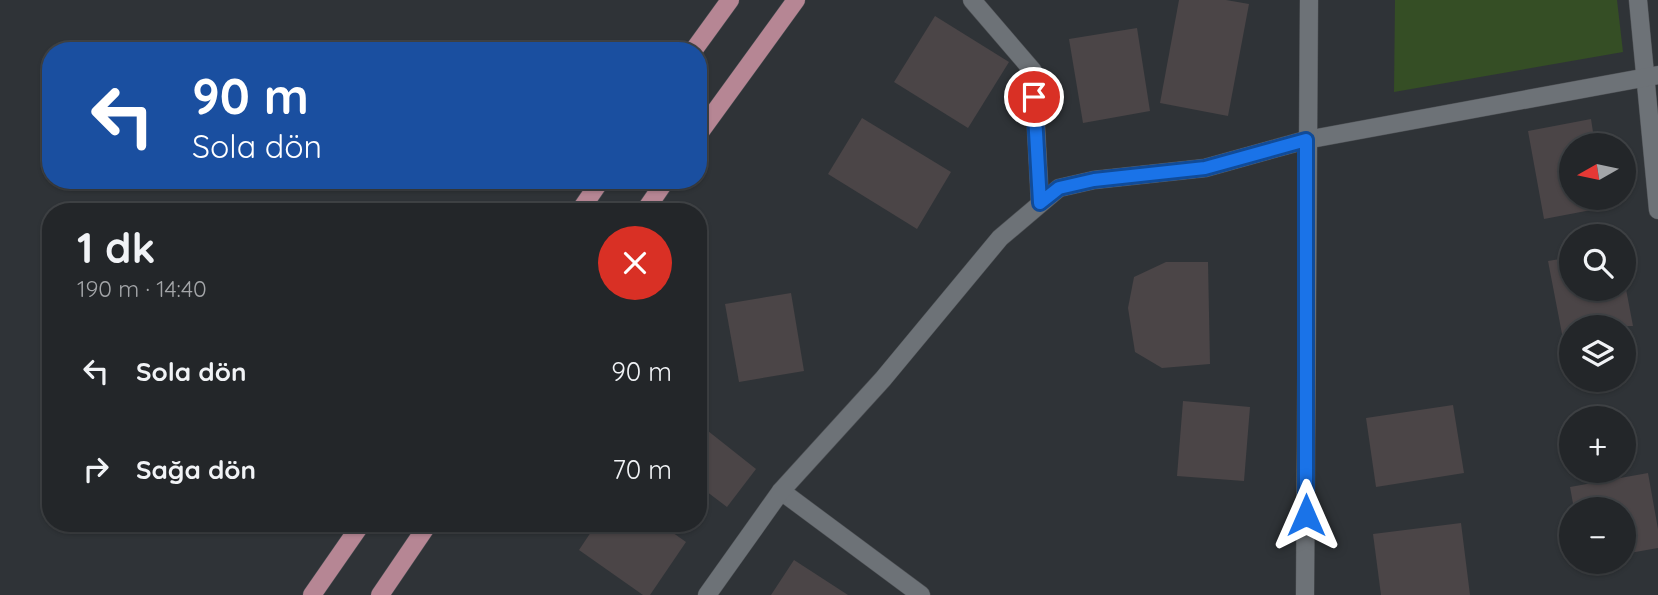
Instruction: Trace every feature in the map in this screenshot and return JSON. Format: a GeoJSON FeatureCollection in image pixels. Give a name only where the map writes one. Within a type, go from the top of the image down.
{"type":"FeatureCollection","features":[{"type":"Feature","properties":{"kind":"main road"},"geometry":{"type":"LineString","coordinates":[[700,42],[730,0]]}},
{"type":"Feature","properties":{"kind":"main road"},"geometry":{"type":"LineString","coordinates":[[707,123],[796,0]]}},
{"type":"Feature","properties":{"kind":"main road"},"geometry":{"type":"LineString","coordinates":[[312,595],[356,532]]}},
{"type":"Feature","properties":{"kind":"main road"},"geometry":{"type":"LineString","coordinates":[[380,595],[423,532]]}},
{"type":"Feature","properties":{"kind":"street"},"geometry":{"type":"LineString","coordinates":[[972,0],[1033,71],[1040,203]]}},
{"type":"Feature","properties":{"kind":"street"},"geometry":{"type":"LineString","coordinates":[[1305,595],[1309,0]]}},
{"type":"Feature","properties":{"kind":"street"},"geometry":{"type":"LineString","coordinates":[[1638,0],[1651,76],[1658,210]]}},
{"type":"Feature","properties":{"kind":"street"},"geometry":{"type":"LineString","coordinates":[[707,595],[781,491],[883,379],[1000,238],[1059,188],[1094,180],[1205,168],[1306,140],[1651,76]]}},
{"type":"Feature","properties":{"kind":"street"},"geometry":{"type":"LineString","coordinates":[[781,491],[921,595]]}},
{"type":"Feature","properties":{"kind":"green space"},"geometry":{"type":"Polygon","coordinates":[[[1395,0],[1617,0],[1623,52],[1394,92],[1395,0]]]}},
{"type":"Feature","properties":{"kind":"building"},"geometry":{"type":"Polygon","coordinates":[[[1179,0],[1226,0],[1249,4],[1228,116],[1160,103],[1179,0]]]}},
{"type":"Feature","properties":{"kind":"building"},"geometry":{"type":"Polygon","coordinates":[[[935,16],[1009,62],[968,128],[894,82],[935,16]]]}},
{"type":"Feature","properties":{"kind":"building"},"geometry":{"type":"Polygon","coordinates":[[[1137,28],[1150,111],[1083,123],[1069,39],[1137,28]]]}},
{"type":"Feature","properties":{"kind":"building"},"geometry":{"type":"Polygon","coordinates":[[[862,118],[951,172],[917,229],[828,174],[862,118]]]}},
{"type":"Feature","properties":{"kind":"building"},"geometry":{"type":"Polygon","coordinates":[[[1591,119],[1593,133],[1559,133],[1559,210],[1591,210],[1544,219],[1528,131],[1591,119]]]}},
{"type":"Feature","properties":{"kind":"building"},"geometry":{"type":"Polygon","coordinates":[[[1559,259],[1559,301],[1628,301],[1631,315],[1559,315],[1559,318],[1548,261],[1559,259]]]}},
{"type":"Feature","properties":{"kind":"building"},"geometry":{"type":"Polygon","coordinates":[[[1166,262],[1208,262],[1210,364],[1162,368],[1135,352],[1128,308],[1134,277],[1166,262]]]}},
{"type":"Feature","properties":{"kind":"building"},"geometry":{"type":"Polygon","coordinates":[[[791,293],[804,371],[739,382],[725,304],[791,293]]]}},
{"type":"Feature","properties":{"kind":"building"},"geometry":{"type":"Polygon","coordinates":[[[1183,401],[1250,407],[1244,481],[1177,476],[1183,401]]]}},
{"type":"Feature","properties":{"kind":"building"},"geometry":{"type":"Polygon","coordinates":[[[1453,405],[1464,473],[1376,487],[1366,418],[1453,405]]]}},
{"type":"Feature","properties":{"kind":"building"},"geometry":{"type":"Polygon","coordinates":[[[707,430],[756,469],[727,507],[707,492],[707,430]]]}},
{"type":"Feature","properties":{"kind":"building"},"geometry":{"type":"Polygon","coordinates":[[[1648,473],[1658,529],[1658,548],[1636,552],[1636,497],[1572,497],[1570,487],[1592,483],[1636,483],[1636,475],[1648,473]]]}},
{"type":"Feature","properties":{"kind":"building"},"geometry":{"type":"Polygon","coordinates":[[[1461,523],[1470,595],[1381,595],[1373,534],[1461,523]]]}},
{"type":"Feature","properties":{"kind":"building"},"geometry":{"type":"Polygon","coordinates":[[[591,532],[672,532],[686,542],[650,595],[643,595],[579,550],[591,532]]]}},
{"type":"Feature","properties":{"kind":"building"},"geometry":{"type":"Polygon","coordinates":[[[794,560],[848,595],[771,595],[794,560]]]}},
{"type":"Feature","properties":{"kind":"route"},"geometry":{"type":"LineString","coordinates":[[1034,97],[1040,203],[1059,188],[1094,180],[1205,168],[1306,140],[1306,515]]}}]}
